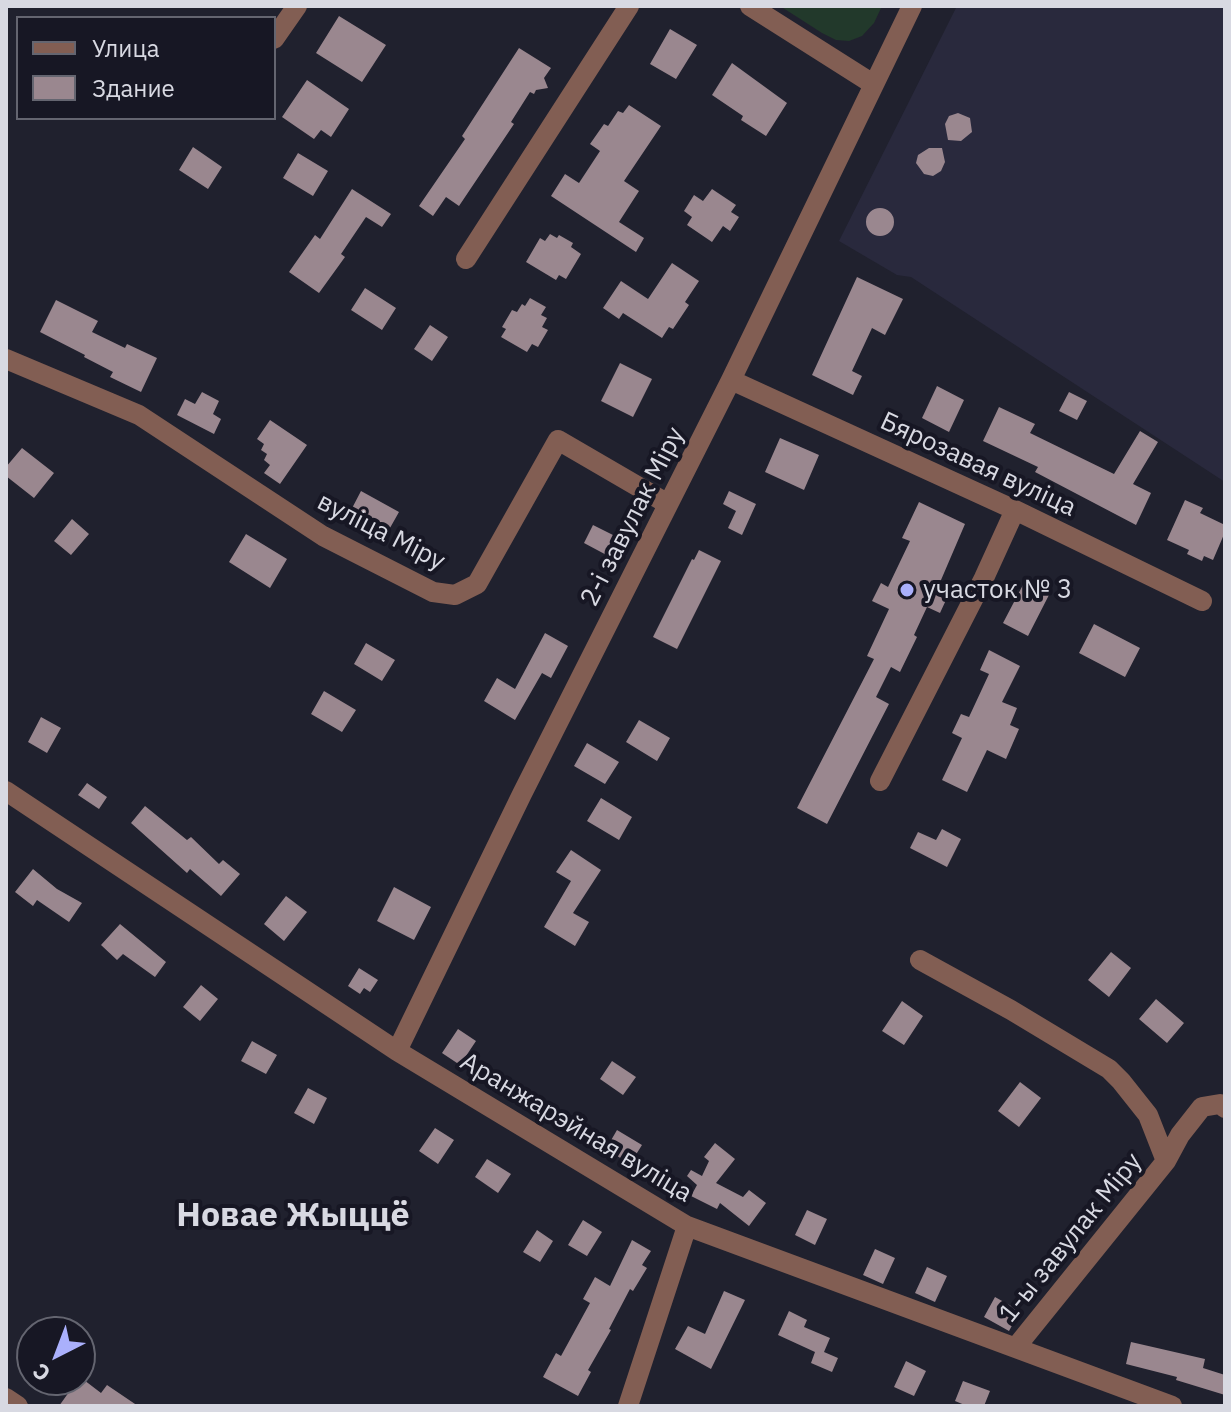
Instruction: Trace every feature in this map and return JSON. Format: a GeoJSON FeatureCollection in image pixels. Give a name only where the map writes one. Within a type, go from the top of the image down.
{"type":"FeatureCollection","features":[{"type":"Feature","properties":{"kind":"street"},"geometry":{"type":"LineString","coordinates":[[276,36],[297,6]]}},
{"type":"Feature","properties":{"kind":"street"},"geometry":{"type":"LineString","coordinates":[[466,259],[629,6]]}},
{"type":"Feature","properties":{"kind":"street"},"geometry":{"type":"LineString","coordinates":[[750,6],[873,84]]}},
{"type":"Feature","properties":{"kind":"street","name":"2-і завулак Міру"},"geometry":{"type":"LineString","coordinates":[[397,1051],[529,780],[731,380],[912,6]]}},
{"type":"Feature","properties":{"kind":"street","name":"вуліца Міру"},"geometry":{"type":"LineString","coordinates":[[6,359],[139,415],[323,536],[433,592],[455,595],[477,584],[558,440],[668,504]]}},
{"type":"Feature","properties":{"kind":"street","name":"Бярозавая вуліца"},"geometry":{"type":"LineString","coordinates":[[731,380],[1015,510],[1202,601]]}},
{"type":"Feature","properties":{"kind":"street"},"geometry":{"type":"LineString","coordinates":[[880,781],[984,578],[1015,510]]}},
{"type":"Feature","properties":{"kind":"street","name":"Аранжарэйная вуліца"},"geometry":{"type":"LineString","coordinates":[[6,791],[397,1051],[687,1226],[1172,1406]]}},
{"type":"Feature","properties":{"kind":"street","name":"1-ы завулак Міру"},"geometry":{"type":"LineString","coordinates":[[920,960],[1109,1069],[1148,1115],[1166,1161]]}},
{"type":"Feature","properties":{"kind":"street","name":"1-ы завулак Міру"},"geometry":{"type":"LineString","coordinates":[[1016,1347],[1166,1161],[1180,1135],[1202,1107],[1220,1104],[1225,1108]]}},
{"type":"Feature","properties":{"kind":"street"},"geometry":{"type":"LineString","coordinates":[[628,1406],[687,1226]]}},
{"type":"Feature","properties":{"kind":"street"},"geometry":{"type":"LineString","coordinates":[[6,1398],[18,1406]]}},
{"type":"Feature","properties":{"kind":"shaded area"},"geometry":{"type":"Polygon","coordinates":[[[957,6],[1225,6],[1225,482],[911,277],[897,275],[839,241],[957,6]]]}},
{"type":"Feature","properties":{"kind":"green space"},"geometry":{"type":"Polygon","coordinates":[[[780,6],[882,6],[874,23],[862,36],[849,41],[836,40],[822,33],[780,6]]]}},
{"type":"Feature","properties":{"kind":"building"},"geometry":{"type":"Polygon","coordinates":[[[339,16],[386,45],[362,82],[316,53],[339,16]]]}},
{"type":"Feature","properties":{"kind":"building"},"geometry":{"type":"Polygon","coordinates":[[[670,29],[697,45],[676,79],[650,64],[670,29]]]}},
{"type":"Feature","properties":{"kind":"building"},"geometry":{"type":"Polygon","coordinates":[[[519,48],[551,68],[544,78],[548,88],[536,90],[534,94],[530,92],[511,122],[514,124],[459,206],[446,197],[433,216],[419,206],[465,139],[462,136],[519,48]]]}},
{"type":"Feature","properties":{"kind":"building"},"geometry":{"type":"Polygon","coordinates":[[[732,63],[787,103],[766,136],[712,95],[732,63]]]}},
{"type":"Feature","properties":{"kind":"building"},"geometry":{"type":"Polygon","coordinates":[[[307,80],[349,109],[331,137],[321,130],[314,139],[282,117],[307,80]]]}},
{"type":"Feature","properties":{"kind":"building"},"geometry":{"type":"Polygon","coordinates":[[[629,105],[661,126],[624,181],[639,191],[619,222],[644,238],[636,252],[551,196],[565,174],[579,183],[600,151],[590,144],[604,124],[608,126],[618,111],[623,113],[629,105]]]}},
{"type":"Feature","properties":{"kind":"building"},"geometry":{"type":"Polygon","coordinates":[[[958,113],[970,118],[972,132],[961,141],[948,140],[945,124],[949,116],[958,113]]]}},
{"type":"Feature","properties":{"kind":"building"},"geometry":{"type":"Polygon","coordinates":[[[193,147],[222,167],[208,189],[179,170],[193,147]]]}},
{"type":"Feature","properties":{"kind":"building"},"geometry":{"type":"Polygon","coordinates":[[[929,148],[942,148],[945,162],[941,171],[933,176],[924,174],[916,163],[918,155],[929,148]]]}},
{"type":"Feature","properties":{"kind":"building"},"geometry":{"type":"Polygon","coordinates":[[[298,153],[328,171],[313,196],[283,178],[298,153]]]}},
{"type":"Feature","properties":{"kind":"building"},"geometry":{"type":"Polygon","coordinates":[[[352,189],[391,214],[382,227],[366,217],[341,254],[345,257],[319,293],[289,272],[315,235],[320,239],[352,189]]]}},
{"type":"Feature","properties":{"kind":"building"},"geometry":{"type":"Polygon","coordinates":[[[712,189],[736,205],[731,212],[739,217],[730,231],[723,226],[712,242],[687,225],[692,217],[684,211],[694,195],[703,201],[712,189]]]}},
{"type":"Feature","properties":{"kind":"building"},"geometry":{"type":"Polygon","coordinates":[[[880,208],[890,212],[894,222],[890,232],[880,236],[870,232],[866,222],[870,212],[880,208]]]}},
{"type":"Feature","properties":{"kind":"building"},"geometry":{"type":"Polygon","coordinates":[[[550,234],[573,243],[571,247],[581,254],[566,279],[559,275],[556,280],[526,262],[540,238],[545,241],[550,234]]]}},
{"type":"Feature","properties":{"kind":"building"},"geometry":{"type":"Polygon","coordinates":[[[672,263],[699,281],[685,302],[689,305],[673,329],[669,327],[662,338],[623,313],[619,319],[603,308],[621,281],[648,299],[672,263]]]}},
{"type":"Feature","properties":{"kind":"building"},"geometry":{"type":"Polygon","coordinates":[[[857,277],[903,299],[885,335],[872,328],[852,371],[862,376],[853,395],[812,375],[857,277]]]}},
{"type":"Feature","properties":{"kind":"building"},"geometry":{"type":"Polygon","coordinates":[[[365,288],[396,308],[382,330],[351,310],[365,288]]]}},
{"type":"Feature","properties":{"kind":"building"},"geometry":{"type":"Polygon","coordinates":[[[530,298],[546,307],[541,315],[547,318],[542,327],[548,330],[538,347],[532,344],[527,352],[501,337],[506,329],[502,327],[512,310],[517,312],[530,298]]]}},
{"type":"Feature","properties":{"kind":"building"},"geometry":{"type":"Polygon","coordinates":[[[56,300],[98,321],[92,332],[125,348],[127,344],[157,358],[141,392],[110,377],[113,372],[85,355],[40,332],[56,300]]]}},
{"type":"Feature","properties":{"kind":"building"},"geometry":{"type":"Polygon","coordinates":[[[430,325],[448,337],[432,361],[414,349],[430,325]]]}},
{"type":"Feature","properties":{"kind":"building"},"geometry":{"type":"Polygon","coordinates":[[[620,363],[652,379],[633,417],[601,401],[620,363]]]}},
{"type":"Feature","properties":{"kind":"building"},"geometry":{"type":"Polygon","coordinates":[[[937,386],[964,400],[949,432],[922,418],[937,386]]]}},
{"type":"Feature","properties":{"kind":"building"},"geometry":{"type":"Polygon","coordinates":[[[202,392],[219,401],[213,414],[221,419],[214,434],[177,415],[185,399],[195,404],[202,392]]]}},
{"type":"Feature","properties":{"kind":"building"},"geometry":{"type":"Polygon","coordinates":[[[1069,392],[1087,401],[1077,420],[1059,411],[1069,392]]]}},
{"type":"Feature","properties":{"kind":"building"},"geometry":{"type":"Polygon","coordinates":[[[999,407],[1035,424],[1030,433],[1114,474],[1140,431],[1158,442],[1133,484],[1151,493],[1136,525],[1035,472],[1038,467],[983,441],[999,407]]]}},
{"type":"Feature","properties":{"kind":"building"},"geometry":{"type":"Polygon","coordinates":[[[270,420],[307,445],[280,484],[264,473],[270,465],[264,460],[267,454],[261,450],[264,444],[257,439],[270,420]]]}},
{"type":"Feature","properties":{"kind":"building"},"geometry":{"type":"Polygon","coordinates":[[[780,438],[819,455],[804,490],[765,472],[780,438]]]}},
{"type":"Feature","properties":{"kind":"building"},"geometry":{"type":"Polygon","coordinates":[[[22,448],[54,473],[34,498],[6,476],[6,467],[22,448]]]}},
{"type":"Feature","properties":{"kind":"building"},"geometry":{"type":"Polygon","coordinates":[[[361,491],[399,512],[386,535],[349,514],[361,491]]]}},
{"type":"Feature","properties":{"kind":"building"},"geometry":{"type":"Polygon","coordinates":[[[729,491],[756,504],[742,535],[728,528],[736,511],[723,504],[729,491]]]}},
{"type":"Feature","properties":{"kind":"building"},"geometry":{"type":"Polygon","coordinates":[[[1185,500],[1203,508],[1200,513],[1225,525],[1213,560],[1204,556],[1202,561],[1187,554],[1189,550],[1167,540],[1185,500]]]}},
{"type":"Feature","properties":{"kind":"building"},"geometry":{"type":"Polygon","coordinates":[[[919,502],[965,524],[935,594],[946,600],[940,613],[927,607],[900,672],[891,667],[876,697],[889,704],[827,824],[797,808],[874,659],[867,656],[889,609],[872,601],[881,583],[888,587],[910,541],[902,538],[919,502]]]}},
{"type":"Feature","properties":{"kind":"building"},"geometry":{"type":"Polygon","coordinates":[[[72,519],[89,534],[71,555],[54,541],[72,519]]]}},
{"type":"Feature","properties":{"kind":"building"},"geometry":{"type":"Polygon","coordinates":[[[593,525],[623,540],[614,559],[584,543],[593,525]]]}},
{"type":"Feature","properties":{"kind":"building"},"geometry":{"type":"Polygon","coordinates":[[[246,534],[287,559],[270,588],[229,562],[246,534]]]}},
{"type":"Feature","properties":{"kind":"building"},"geometry":{"type":"Polygon","coordinates":[[[699,550],[721,561],[677,649],[653,637],[699,550]]]}},
{"type":"Feature","properties":{"kind":"building"},"geometry":{"type":"Polygon","coordinates":[[[1025,581],[1050,593],[1028,636],[1003,623],[1025,581]]]}},
{"type":"Feature","properties":{"kind":"building"},"geometry":{"type":"Polygon","coordinates":[[[1094,624],[1140,648],[1125,677],[1079,653],[1094,624]]]}},
{"type":"Feature","properties":{"kind":"building"},"geometry":{"type":"Polygon","coordinates":[[[545,633],[568,646],[551,678],[542,673],[515,720],[484,701],[497,678],[515,689],[545,633]]]}},
{"type":"Feature","properties":{"kind":"building"},"geometry":{"type":"Polygon","coordinates":[[[366,643],[395,660],[382,681],[354,664],[366,643]]]}},
{"type":"Feature","properties":{"kind":"building"},"geometry":{"type":"Polygon","coordinates":[[[989,650],[1020,666],[1002,702],[1017,708],[1010,725],[1019,729],[1006,759],[987,750],[967,792],[942,780],[962,738],[952,733],[961,714],[969,717],[989,674],[980,670],[989,650]]]}},
{"type":"Feature","properties":{"kind":"building"},"geometry":{"type":"Polygon","coordinates":[[[324,691],[356,710],[342,732],[311,714],[324,691]]]}},
{"type":"Feature","properties":{"kind":"building"},"geometry":{"type":"Polygon","coordinates":[[[41,717],[61,728],[47,753],[28,742],[41,717]]]}},
{"type":"Feature","properties":{"kind":"building"},"geometry":{"type":"Polygon","coordinates":[[[639,720],[670,738],[657,761],[626,742],[639,720]]]}},
{"type":"Feature","properties":{"kind":"building"},"geometry":{"type":"Polygon","coordinates":[[[587,743],[619,762],[605,784],[574,766],[587,743]]]}},
{"type":"Feature","properties":{"kind":"building"},"geometry":{"type":"Polygon","coordinates":[[[87,783],[107,797],[99,809],[78,795],[87,783]]]}},
{"type":"Feature","properties":{"kind":"building"},"geometry":{"type":"Polygon","coordinates":[[[601,798],[632,817],[619,840],[587,821],[601,798]]]}},
{"type":"Feature","properties":{"kind":"building"},"geometry":{"type":"Polygon","coordinates":[[[145,806],[187,840],[191,837],[219,864],[223,860],[240,874],[221,896],[190,869],[187,873],[131,823],[145,806]]]}},
{"type":"Feature","properties":{"kind":"building"},"geometry":{"type":"Polygon","coordinates":[[[942,829],[961,839],[947,867],[910,848],[918,832],[936,840],[942,829]]]}},
{"type":"Feature","properties":{"kind":"building"},"geometry":{"type":"Polygon","coordinates":[[[571,850],[601,870],[573,913],[589,922],[575,946],[544,927],[571,881],[556,872],[571,850]]]}},
{"type":"Feature","properties":{"kind":"building"},"geometry":{"type":"Polygon","coordinates":[[[33,869],[57,889],[82,903],[69,922],[37,900],[33,906],[15,892],[33,869]]]}},
{"type":"Feature","properties":{"kind":"building"},"geometry":{"type":"Polygon","coordinates":[[[394,887],[431,907],[414,940],[377,921],[394,887]]]}},
{"type":"Feature","properties":{"kind":"building"},"geometry":{"type":"Polygon","coordinates":[[[286,896],[307,912],[284,941],[264,924],[286,896]]]}},
{"type":"Feature","properties":{"kind":"building"},"geometry":{"type":"Polygon","coordinates":[[[120,924],[166,962],[155,977],[123,954],[117,960],[101,945],[120,924]]]}},
{"type":"Feature","properties":{"kind":"building"},"geometry":{"type":"Polygon","coordinates":[[[1111,952],[1131,968],[1109,997],[1088,980],[1111,952]]]}},
{"type":"Feature","properties":{"kind":"building"},"geometry":{"type":"Polygon","coordinates":[[[359,968],[378,980],[370,992],[364,988],[360,994],[348,986],[359,968]]]}},
{"type":"Feature","properties":{"kind":"building"},"geometry":{"type":"Polygon","coordinates":[[[201,985],[218,999],[200,1021],[183,1007],[201,985]]]}},
{"type":"Feature","properties":{"kind":"building"},"geometry":{"type":"Polygon","coordinates":[[[1156,999],[1184,1023],[1167,1043],[1139,1019],[1156,999]]]}},
{"type":"Feature","properties":{"kind":"building"},"geometry":{"type":"Polygon","coordinates":[[[902,1001],[923,1016],[904,1045],[882,1031],[902,1001]]]}},
{"type":"Feature","properties":{"kind":"building"},"geometry":{"type":"Polygon","coordinates":[[[458,1029],[476,1041],[460,1065],[442,1053],[458,1029]]]}},
{"type":"Feature","properties":{"kind":"building"},"geometry":{"type":"Polygon","coordinates":[[[252,1041],[277,1055],[266,1074],[241,1061],[252,1041]]]}},
{"type":"Feature","properties":{"kind":"building"},"geometry":{"type":"Polygon","coordinates":[[[612,1061],[636,1077],[623,1095],[600,1079],[612,1061]]]}},
{"type":"Feature","properties":{"kind":"building"},"geometry":{"type":"Polygon","coordinates":[[[1020,1082],[1041,1098],[1019,1127],[998,1111],[1020,1082]]]}},
{"type":"Feature","properties":{"kind":"building"},"geometry":{"type":"Polygon","coordinates":[[[308,1088],[327,1098],[314,1124],[294,1113],[308,1088]]]}},
{"type":"Feature","properties":{"kind":"building"},"geometry":{"type":"Polygon","coordinates":[[[435,1128],[454,1140],[438,1164],[419,1151],[435,1128]]]}},
{"type":"Feature","properties":{"kind":"building"},"geometry":{"type":"Polygon","coordinates":[[[617,1130],[642,1145],[630,1164],[606,1149],[617,1130]]]}},
{"type":"Feature","properties":{"kind":"building"},"geometry":{"type":"Polygon","coordinates":[[[715,1143],[735,1159],[716,1183],[743,1197],[749,1190],[766,1203],[749,1226],[720,1203],[717,1209],[691,1196],[697,1185],[687,1176],[691,1170],[702,1176],[709,1161],[704,1157],[715,1143]]]}},
{"type":"Feature","properties":{"kind":"building"},"geometry":{"type":"Polygon","coordinates":[[[487,1159],[511,1174],[498,1193],[475,1177],[487,1159]]]}},
{"type":"Feature","properties":{"kind":"building"},"geometry":{"type":"Polygon","coordinates":[[[807,1210],[827,1219],[815,1245],[795,1235],[807,1210]]]}},
{"type":"Feature","properties":{"kind":"building"},"geometry":{"type":"Polygon","coordinates":[[[583,1220],[602,1232],[587,1256],[568,1245],[583,1220]]]}},
{"type":"Feature","properties":{"kind":"building"},"geometry":{"type":"Polygon","coordinates":[[[537,1230],[553,1241],[540,1262],[523,1252],[537,1230]]]}},
{"type":"Feature","properties":{"kind":"building"},"geometry":{"type":"Polygon","coordinates":[[[632,1240],[651,1251],[642,1265],[647,1268],[633,1291],[630,1289],[578,1396],[543,1377],[556,1353],[561,1356],[590,1303],[583,1299],[595,1277],[610,1286],[632,1240]]]}},
{"type":"Feature","properties":{"kind":"building"},"geometry":{"type":"Polygon","coordinates":[[[875,1249],[895,1258],[883,1284],[863,1275],[875,1249]]]}},
{"type":"Feature","properties":{"kind":"building"},"geometry":{"type":"Polygon","coordinates":[[[927,1267],[947,1276],[935,1302],[915,1293],[927,1267]]]}},
{"type":"Feature","properties":{"kind":"building"},"geometry":{"type":"Polygon","coordinates":[[[724,1291],[745,1300],[711,1369],[675,1349],[688,1326],[705,1334],[724,1291]]]}},
{"type":"Feature","properties":{"kind":"building"},"geometry":{"type":"Polygon","coordinates":[[[995,1297],[1020,1311],[1009,1331],[984,1317],[995,1297]]]}},
{"type":"Feature","properties":{"kind":"building"},"geometry":{"type":"Polygon","coordinates":[[[789,1311],[807,1320],[804,1327],[830,1338],[824,1352],[838,1358],[832,1372],[811,1363],[815,1352],[778,1335],[789,1311]]]}},
{"type":"Feature","properties":{"kind":"building"},"geometry":{"type":"Polygon","coordinates":[[[1131,1342],[1205,1359],[1203,1368],[1225,1375],[1225,1395],[1176,1380],[1177,1377],[1126,1364],[1131,1342]]]}},
{"type":"Feature","properties":{"kind":"building"},"geometry":{"type":"Polygon","coordinates":[[[906,1361],[926,1371],[914,1396],[894,1387],[906,1361]]]}},
{"type":"Feature","properties":{"kind":"building"},"geometry":{"type":"Polygon","coordinates":[[[963,1381],[990,1391],[984,1406],[967,1406],[955,1401],[963,1381]]]}},
{"type":"Feature","properties":{"kind":"building"},"geometry":{"type":"Polygon","coordinates":[[[107,1385],[138,1406],[59,1406],[66,1396],[96,1396],[96,1389],[101,1393],[107,1385]]]}},
{"type":"Feature","properties":{"kind":"place","name":"участок № 3"},"geometry":{"type":"Point","coordinates":[907,590]}},
{"type":"Feature","properties":{"kind":"district","name":"Новае Жыццё"},"geometry":{"type":"Point","coordinates":[293,1216]}}]}
